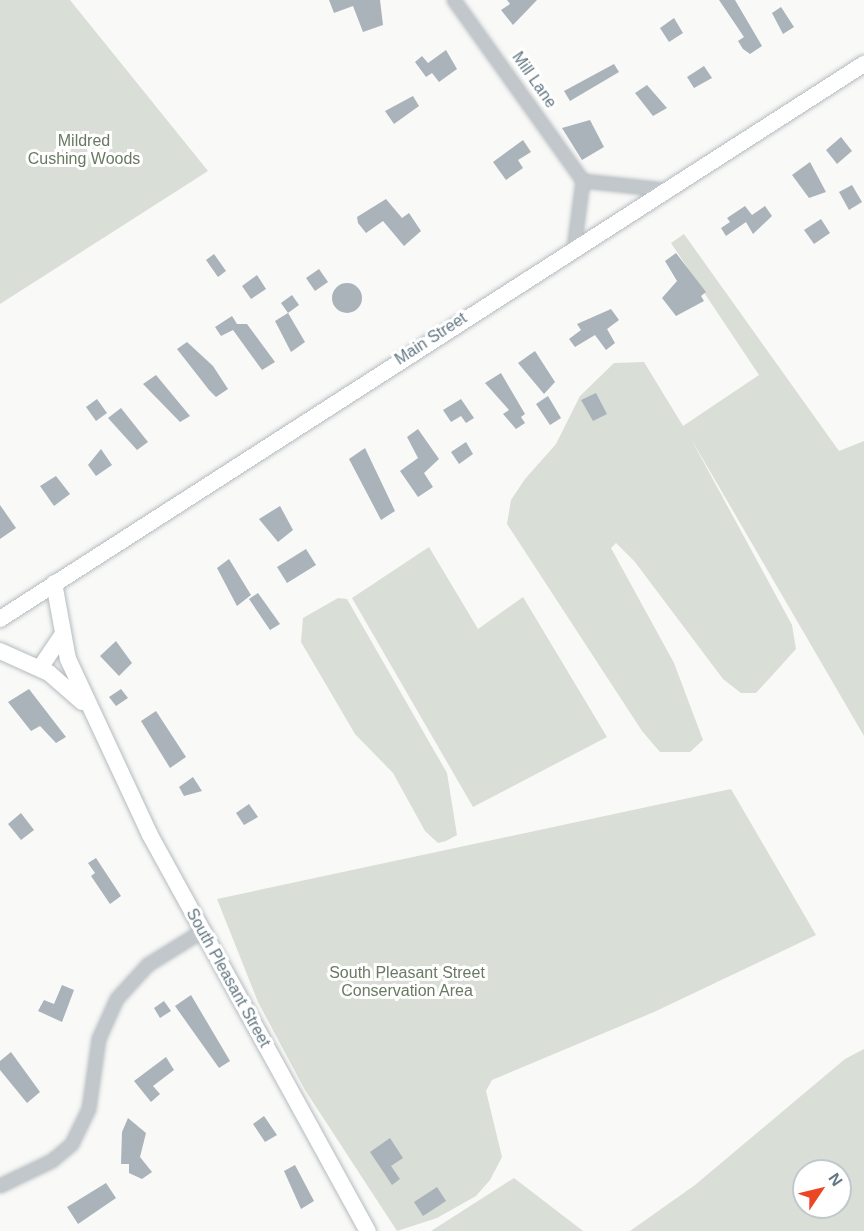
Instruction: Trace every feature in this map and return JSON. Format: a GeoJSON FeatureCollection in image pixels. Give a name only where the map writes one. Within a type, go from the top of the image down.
{"type":"FeatureCollection","features":[{"type":"Feature","properties":{"kind":"main road","name":"Main Street"},"geometry":{"type":"LineString","coordinates":[[0,619],[864,64]]}},
{"type":"Feature","properties":{"kind":"main road","name":"South Pleasant Street"},"geometry":{"type":"LineString","coordinates":[[54,583],[61,637],[97,721],[201,932],[368,1231]]}},
{"type":"Feature","properties":{"kind":"main road"},"geometry":{"type":"LineString","coordinates":[[40,668],[61,637]]}},
{"type":"Feature","properties":{"kind":"main road","name":"South Pleasant Street"},"geometry":{"type":"LineString","coordinates":[[0,651],[40,668],[73,692],[97,721]]}},
{"type":"Feature","properties":{"kind":"street","name":"Mill Lane"},"geometry":{"type":"LineString","coordinates":[[454,0],[583,181]]}},
{"type":"Feature","properties":{"kind":"street"},"geometry":{"type":"LineString","coordinates":[[574,249],[583,181],[666,190]]}},
{"type":"Feature","properties":{"kind":"street"},"geometry":{"type":"LineString","coordinates":[[0,1186],[52,1161],[72,1144],[89,1109],[99,1040],[117,999],[148,965],[201,932]]}},
{"type":"Feature","properties":{"kind":"green space","name":"Mildred Cushing Woods"},"geometry":{"type":"Polygon","coordinates":[[[0,0],[70,0],[208,171],[0,304],[0,0]]]}},
{"type":"Feature","properties":{"kind":"green space"},"geometry":{"type":"Polygon","coordinates":[[[684,234],[839,451],[864,441],[864,736],[690,437],[792,625],[796,649],[756,693],[741,693],[723,679],[635,562],[616,543],[611,548],[674,663],[703,740],[690,752],[660,752],[642,731],[507,524],[511,500],[525,479],[556,444],[580,396],[614,363],[644,362],[683,426],[759,375],[671,243],[684,234]]]}},
{"type":"Feature","properties":{"kind":"green space"},"geometry":{"type":"Polygon","coordinates":[[[429,547],[478,629],[523,597],[607,737],[473,807],[352,598],[429,547]]]}},
{"type":"Feature","properties":{"kind":"green space"},"geometry":{"type":"Polygon","coordinates":[[[338,598],[347,599],[447,773],[457,835],[446,841],[438,843],[425,831],[393,773],[355,734],[301,642],[303,618],[338,598]]]}},
{"type":"Feature","properties":{"kind":"green space","name":"South Pleasant Street Conservation Area"},"geometry":{"type":"Polygon","coordinates":[[[731,789],[816,935],[654,1012],[492,1080],[486,1091],[502,1157],[490,1180],[476,1196],[437,1218],[397,1231],[305,1090],[258,1002],[217,899],[731,789]]]}},
{"type":"Feature","properties":{"kind":"green space"},"geometry":{"type":"Polygon","coordinates":[[[864,1049],[864,1231],[630,1231],[695,1185],[845,1059],[864,1049]]]}},
{"type":"Feature","properties":{"kind":"green space"},"geometry":{"type":"Polygon","coordinates":[[[514,1178],[583,1231],[431,1231],[514,1178]]]}},
{"type":"Feature","properties":{"kind":"building"},"geometry":{"type":"Polygon","coordinates":[[[329,0],[380,0],[383,25],[363,32],[353,6],[334,13],[329,0]]]}},
{"type":"Feature","properties":{"kind":"building"},"geometry":{"type":"Polygon","coordinates":[[[507,0],[537,0],[513,25],[501,10],[510,4],[507,0]]]}},
{"type":"Feature","properties":{"kind":"building"},"geometry":{"type":"Polygon","coordinates":[[[719,0],[735,0],[762,46],[750,54],[743,49],[738,41],[744,37],[719,0]]]}},
{"type":"Feature","properties":{"kind":"building"},"geometry":{"type":"Polygon","coordinates":[[[781,7],[794,27],[783,34],[772,13],[781,7]]]}},
{"type":"Feature","properties":{"kind":"building"},"geometry":{"type":"Polygon","coordinates":[[[674,18],[683,33],[669,42],[660,28],[674,18]]]}},
{"type":"Feature","properties":{"kind":"building"},"geometry":{"type":"Polygon","coordinates":[[[446,50],[457,69],[439,82],[432,73],[426,77],[415,62],[422,56],[428,63],[446,50]]]}},
{"type":"Feature","properties":{"kind":"building"},"geometry":{"type":"Polygon","coordinates":[[[614,64],[619,72],[570,101],[564,91],[614,64]]]}},
{"type":"Feature","properties":{"kind":"building"},"geometry":{"type":"Polygon","coordinates":[[[704,66],[712,78],[694,88],[687,77],[704,66]]]}},
{"type":"Feature","properties":{"kind":"building"},"geometry":{"type":"Polygon","coordinates":[[[647,85],[667,108],[653,116],[635,93],[647,85]]]}},
{"type":"Feature","properties":{"kind":"building"},"geometry":{"type":"Polygon","coordinates":[[[413,96],[419,106],[394,124],[385,111],[413,96]]]}},
{"type":"Feature","properties":{"kind":"building"},"geometry":{"type":"Polygon","coordinates":[[[590,120],[604,147],[582,160],[562,128],[590,120]]]}},
{"type":"Feature","properties":{"kind":"building"},"geometry":{"type":"Polygon","coordinates":[[[841,137],[852,151],[837,164],[826,150],[841,137]]]}},
{"type":"Feature","properties":{"kind":"building"},"geometry":{"type":"Polygon","coordinates":[[[523,140],[531,152],[518,160],[523,168],[506,180],[493,162],[523,140]]]}},
{"type":"Feature","properties":{"kind":"building"},"geometry":{"type":"Polygon","coordinates":[[[810,162],[826,192],[809,198],[792,175],[810,162]]]}},
{"type":"Feature","properties":{"kind":"building"},"geometry":{"type":"Polygon","coordinates":[[[852,185],[862,202],[849,210],[839,192],[852,185]]]}},
{"type":"Feature","properties":{"kind":"building"},"geometry":{"type":"Polygon","coordinates":[[[386,199],[402,218],[409,213],[421,231],[404,246],[383,221],[366,233],[358,223],[357,217],[386,199]]]}},
{"type":"Feature","properties":{"kind":"building"},"geometry":{"type":"Polygon","coordinates":[[[745,206],[752,215],[765,206],[772,216],[753,234],[746,222],[726,236],[721,228],[730,222],[727,218],[745,206]]]}},
{"type":"Feature","properties":{"kind":"building"},"geometry":{"type":"Polygon","coordinates":[[[821,219],[830,233],[814,244],[804,230],[821,219]]]}},
{"type":"Feature","properties":{"kind":"building"},"geometry":{"type":"Polygon","coordinates":[[[676,253],[706,292],[701,296],[704,301],[676,316],[662,298],[677,281],[665,261],[676,253]]]}},
{"type":"Feature","properties":{"kind":"building"},"geometry":{"type":"Polygon","coordinates":[[[214,254],[226,271],[218,277],[206,260],[214,254]]]}},
{"type":"Feature","properties":{"kind":"building"},"geometry":{"type":"Polygon","coordinates":[[[319,269],[328,282],[315,291],[306,278],[319,269]]]}},
{"type":"Feature","properties":{"kind":"building"},"geometry":{"type":"Polygon","coordinates":[[[257,275],[266,289],[251,299],[242,286],[257,275]]]}},
{"type":"Feature","properties":{"kind":"building"},"geometry":{"type":"Polygon","coordinates":[[[347,283],[353,284],[361,292],[361,304],[353,312],[347,313],[341,312],[333,304],[332,298],[333,292],[341,284],[347,283]]]}},
{"type":"Feature","properties":{"kind":"building"},"geometry":{"type":"Polygon","coordinates":[[[292,295],[299,305],[288,313],[281,303],[292,295]]]}},
{"type":"Feature","properties":{"kind":"building"},"geometry":{"type":"Polygon","coordinates":[[[611,309],[619,320],[607,329],[615,343],[606,350],[595,335],[575,347],[569,339],[581,330],[577,324],[611,309]]]}},
{"type":"Feature","properties":{"kind":"building"},"geometry":{"type":"Polygon","coordinates":[[[288,313],[305,342],[291,352],[275,321],[288,313]]]}},
{"type":"Feature","properties":{"kind":"building"},"geometry":{"type":"Polygon","coordinates":[[[232,316],[237,324],[247,324],[275,362],[262,370],[233,330],[221,336],[215,327],[232,316]]]}},
{"type":"Feature","properties":{"kind":"building"},"geometry":{"type":"Polygon","coordinates":[[[187,342],[213,366],[228,389],[216,397],[209,390],[177,349],[187,342]]]}},
{"type":"Feature","properties":{"kind":"building"},"geometry":{"type":"Polygon","coordinates":[[[535,351],[555,382],[544,394],[518,363],[535,351]]]}},
{"type":"Feature","properties":{"kind":"building"},"geometry":{"type":"Polygon","coordinates":[[[501,373],[525,414],[521,417],[525,423],[516,429],[503,414],[509,410],[485,383],[501,373]]]}},
{"type":"Feature","properties":{"kind":"building"},"geometry":{"type":"Polygon","coordinates":[[[156,375],[190,416],[180,422],[143,384],[156,375]]]}},
{"type":"Feature","properties":{"kind":"building"},"geometry":{"type":"Polygon","coordinates":[[[596,393],[607,414],[593,421],[581,400],[596,393]]]}},
{"type":"Feature","properties":{"kind":"building"},"geometry":{"type":"Polygon","coordinates":[[[548,396],[561,418],[550,425],[536,404],[548,396]]]}},
{"type":"Feature","properties":{"kind":"building"},"geometry":{"type":"Polygon","coordinates":[[[97,399],[107,413],[96,421],[86,407],[97,399]]]}},
{"type":"Feature","properties":{"kind":"building"},"geometry":{"type":"Polygon","coordinates":[[[461,399],[474,418],[466,423],[461,416],[451,422],[443,410],[461,399]]]}},
{"type":"Feature","properties":{"kind":"building"},"geometry":{"type":"Polygon","coordinates":[[[121,408],[148,442],[137,450],[108,418],[121,408]]]}},
{"type":"Feature","properties":{"kind":"building"},"geometry":{"type":"Polygon","coordinates":[[[418,429],[439,459],[424,473],[433,487],[418,497],[400,471],[418,458],[407,437],[418,429]]]}},
{"type":"Feature","properties":{"kind":"building"},"geometry":{"type":"Polygon","coordinates":[[[466,442],[473,454],[459,464],[451,452],[466,442]]]}},
{"type":"Feature","properties":{"kind":"building"},"geometry":{"type":"Polygon","coordinates":[[[365,448],[395,511],[381,520],[349,459],[365,448]]]}},
{"type":"Feature","properties":{"kind":"building"},"geometry":{"type":"Polygon","coordinates":[[[101,449],[112,465],[96,476],[88,465],[101,449]]]}},
{"type":"Feature","properties":{"kind":"building"},"geometry":{"type":"Polygon","coordinates":[[[56,476],[70,494],[54,506],[40,486],[56,476]]]}},
{"type":"Feature","properties":{"kind":"building"},"geometry":{"type":"Polygon","coordinates":[[[0,505],[16,528],[0,539],[0,505]]]}},
{"type":"Feature","properties":{"kind":"building"},"geometry":{"type":"Polygon","coordinates":[[[280,506],[293,530],[278,542],[259,519],[280,506]]]}},
{"type":"Feature","properties":{"kind":"building"},"geometry":{"type":"Polygon","coordinates":[[[306,549],[316,565],[287,583],[277,567],[306,549]]]}},
{"type":"Feature","properties":{"kind":"building"},"geometry":{"type":"Polygon","coordinates":[[[229,559],[251,595],[237,606],[217,568],[229,559]]]}},
{"type":"Feature","properties":{"kind":"building"},"geometry":{"type":"Polygon","coordinates":[[[258,593],[280,624],[270,630],[249,599],[258,593]]]}},
{"type":"Feature","properties":{"kind":"building"},"geometry":{"type":"Polygon","coordinates":[[[116,641],[132,663],[119,676],[100,656],[116,641]]]}},
{"type":"Feature","properties":{"kind":"building"},"geometry":{"type":"Polygon","coordinates":[[[29,689],[66,737],[56,743],[40,726],[31,731],[8,702],[29,689]]]}},
{"type":"Feature","properties":{"kind":"building"},"geometry":{"type":"Polygon","coordinates":[[[121,689],[128,698],[116,706],[109,697],[121,689]]]}},
{"type":"Feature","properties":{"kind":"building"},"geometry":{"type":"Polygon","coordinates":[[[156,711],[186,757],[170,768],[141,721],[156,711]]]}},
{"type":"Feature","properties":{"kind":"building"},"geometry":{"type":"Polygon","coordinates":[[[193,777],[202,791],[184,796],[179,787],[193,777]]]}},
{"type":"Feature","properties":{"kind":"building"},"geometry":{"type":"Polygon","coordinates":[[[249,804],[258,817],[244,825],[236,813],[249,804]]]}},
{"type":"Feature","properties":{"kind":"building"},"geometry":{"type":"Polygon","coordinates":[[[21,813],[34,830],[21,840],[8,824],[21,813]]]}},
{"type":"Feature","properties":{"kind":"building"},"geometry":{"type":"Polygon","coordinates":[[[96,858],[121,896],[110,904],[91,876],[95,873],[88,863],[96,858]]]}},
{"type":"Feature","properties":{"kind":"building"},"geometry":{"type":"Polygon","coordinates":[[[62,985],[74,990],[62,1022],[38,1011],[44,1000],[54,1004],[62,985]]]}},
{"type":"Feature","properties":{"kind":"building"},"geometry":{"type":"Polygon","coordinates":[[[191,995],[230,1061],[219,1068],[175,1006],[191,995]]]}},
{"type":"Feature","properties":{"kind":"building"},"geometry":{"type":"Polygon","coordinates":[[[164,1001],[171,1011],[160,1018],[154,1008],[164,1001]]]}},
{"type":"Feature","properties":{"kind":"building"},"geometry":{"type":"Polygon","coordinates":[[[11,1052],[40,1092],[27,1103],[0,1070],[0,1061],[11,1052]]]}},
{"type":"Feature","properties":{"kind":"building"},"geometry":{"type":"Polygon","coordinates":[[[166,1057],[174,1070],[153,1086],[160,1094],[151,1102],[134,1081],[166,1057]]]}},
{"type":"Feature","properties":{"kind":"building"},"geometry":{"type":"Polygon","coordinates":[[[264,1116],[277,1135],[265,1142],[253,1124],[264,1116]]]}},
{"type":"Feature","properties":{"kind":"building"},"geometry":{"type":"Polygon","coordinates":[[[128,1118],[146,1133],[140,1157],[152,1172],[142,1179],[129,1173],[129,1164],[121,1164],[122,1132],[128,1118]]]}},
{"type":"Feature","properties":{"kind":"building"},"geometry":{"type":"Polygon","coordinates":[[[390,1138],[403,1158],[391,1166],[400,1179],[392,1185],[370,1152],[390,1138]]]}},
{"type":"Feature","properties":{"kind":"building"},"geometry":{"type":"Polygon","coordinates":[[[295,1165],[314,1201],[301,1209],[284,1171],[295,1165]]]}},
{"type":"Feature","properties":{"kind":"building"},"geometry":{"type":"Polygon","coordinates":[[[106,1183],[116,1198],[78,1224],[67,1207],[106,1183]]]}},
{"type":"Feature","properties":{"kind":"building"},"geometry":{"type":"Polygon","coordinates":[[[437,1187],[446,1201],[423,1216],[414,1202],[437,1187]]]}}]}
